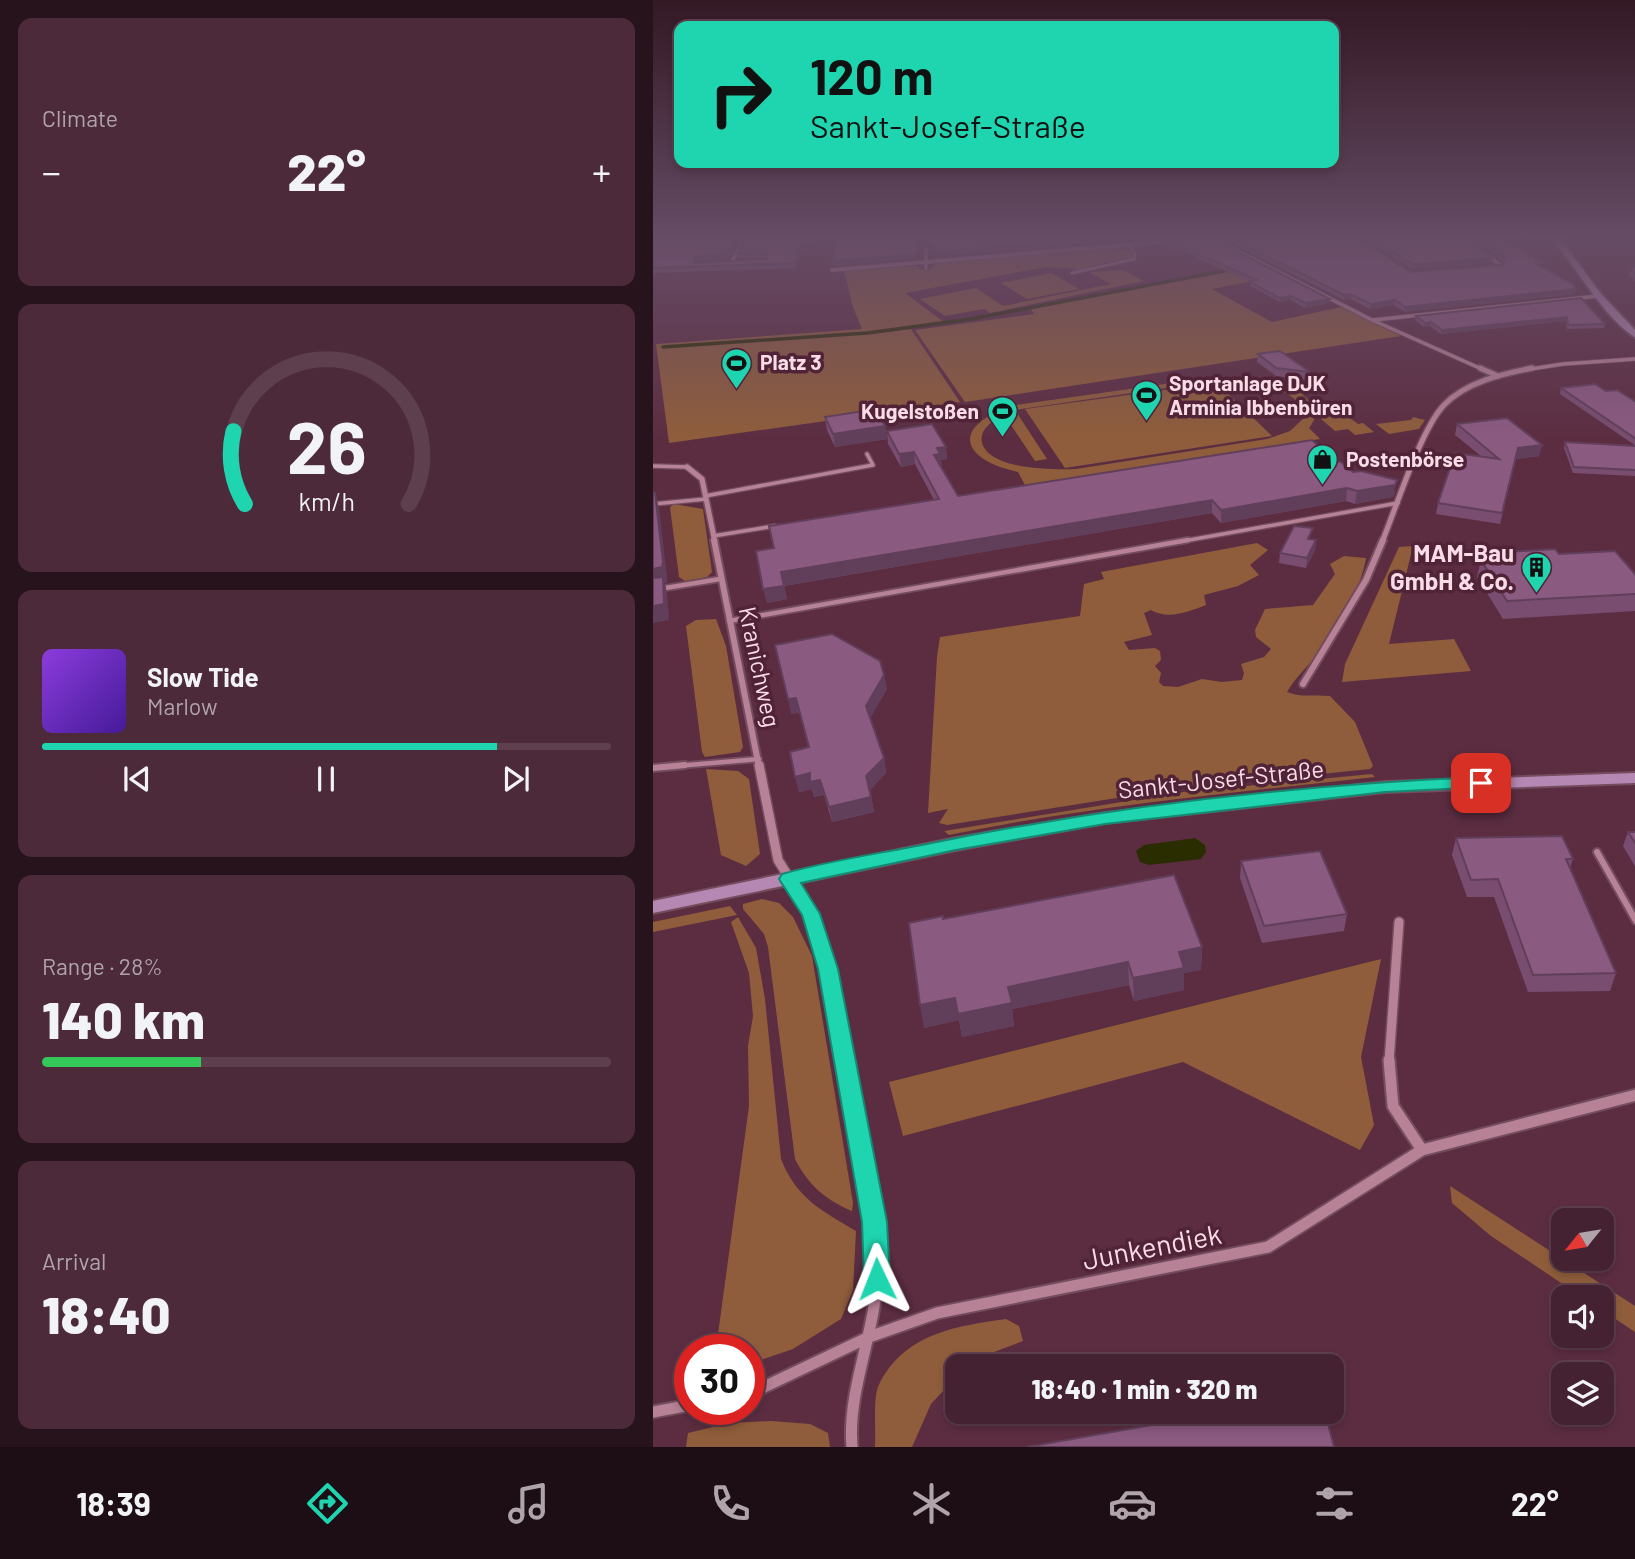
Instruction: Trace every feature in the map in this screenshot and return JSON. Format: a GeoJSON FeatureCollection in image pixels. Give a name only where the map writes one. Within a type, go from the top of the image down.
{"type":"FeatureCollection","features":[{"type":"Feature","properties":{"kind":"street"},"geometry":{"type":"LineString","coordinates":[[1342,305],[1498,377]]}},
{"type":"Feature","properties":{"kind":"street"},"geometry":{"type":"LineString","coordinates":[[1372,320],[1517,305]]}},
{"type":"Feature","properties":{"kind":"street"},"geometry":{"type":"LineString","coordinates":[[1605,305],[1635,336]]}},
{"type":"Feature","properties":{"kind":"street"},"geometry":{"type":"LineString","coordinates":[[1303,684],[1366,580],[1430,425],[1446,403],[1473,387],[1498,377],[1547,367],[1635,359]]}},
{"type":"Feature","properties":{"kind":"street","name":"Kranichweg"},"geometry":{"type":"LineString","coordinates":[[687,467],[702,479],[778,860],[811,914],[820,939],[853,1092],[875,1222],[877,1279],[869,1336],[850,1426],[852,1447]]}},
{"type":"Feature","properties":{"kind":"street","name":"Sankt-Josef-Straße"},"geometry":{"type":"LineString","coordinates":[[653,907],[956,844],[1105,818],[1385,787],[1635,778]]}},
{"type":"Feature","properties":{"kind":"street"},"geometry":{"type":"LineString","coordinates":[[1399,922],[1389,1060],[1393,1106],[1422,1150]]}},
{"type":"Feature","properties":{"kind":"street","name":"Junkendiek"},"geometry":{"type":"LineString","coordinates":[[765,1386],[869,1336],[937,1313],[1268,1247],[1422,1150],[1635,1095]]}},
{"type":"Feature","properties":{"kind":"street"},"geometry":{"type":"LineString","coordinates":[[653,1412],[674,1408]]}},
{"type":"Feature","properties":{"kind":"lane"},"geometry":{"type":"LineString","coordinates":[[653,504],[705,497],[872,465],[867,454]]}},
{"type":"Feature","properties":{"kind":"lane"},"geometry":{"type":"LineString","coordinates":[[653,466],[687,467]]}},
{"type":"Feature","properties":{"kind":"lane"},"geometry":{"type":"LineString","coordinates":[[729,621],[1398,503]]}},
{"type":"Feature","properties":{"kind":"lane"},"geometry":{"type":"LineString","coordinates":[[713,536],[781,525]]}},
{"type":"Feature","properties":{"kind":"lane"},"geometry":{"type":"LineString","coordinates":[[653,590],[720,579]]}},
{"type":"Feature","properties":{"kind":"lane"},"geometry":{"type":"LineString","coordinates":[[653,768],[759,759]]}},
{"type":"Feature","properties":{"kind":"lane"},"geometry":{"type":"LineString","coordinates":[[1597,852],[1635,921]]}},
{"type":"Feature","properties":{"kind":"shaded area"},"geometry":{"type":"Polygon","coordinates":[[[852,305],[921,305],[944,322],[871,334],[911,329],[960,402],[669,443],[656,344],[862,329],[852,305]]]}},
{"type":"Feature","properties":{"kind":"shaded area"},"geometry":{"type":"Polygon","coordinates":[[[928,305],[1001,305],[1031,305],[990,313],[984,309],[945,316],[928,305]]]}},
{"type":"Feature","properties":{"kind":"shaded area"},"geometry":{"type":"Polygon","coordinates":[[[1049,305],[1240,305],[1272,322],[1341,307],[1401,336],[965,402],[915,330],[1034,314],[1030,308],[1049,305]]]}},
{"type":"Feature","properties":{"kind":"shaded area"},"geometry":{"type":"Polygon","coordinates":[[[1233,378],[1289,389],[1305,389],[1309,393],[1302,394],[1310,402],[1315,414],[1309,428],[1320,439],[1025,485],[1018,472],[982,458],[973,449],[970,440],[973,430],[981,421],[1016,405],[1200,379],[1233,378]],[[1230,381],[1015,410],[1047,459],[1035,461],[1011,425],[1004,423],[1000,417],[984,430],[982,443],[987,452],[997,459],[1023,467],[1076,469],[1267,439],[1290,431],[1304,418],[1302,406],[1287,394],[1269,387],[1230,381]]]}},
{"type":"Feature","properties":{"kind":"shaded area","name":"Sportanlage DJK Arminia Ibbenbüren"},"geometry":{"type":"Polygon","coordinates":[[[1217,383],[1272,436],[1065,468],[1025,409],[1217,383]]]}},
{"type":"Feature","properties":{"kind":"shaded area"},"geometry":{"type":"Polygon","coordinates":[[[1338,409],[1374,432],[1355,435],[1348,429],[1335,431],[1321,419],[1322,412],[1338,409]]]}},
{"type":"Feature","properties":{"kind":"shaded area"},"geometry":{"type":"Polygon","coordinates":[[[1413,417],[1425,420],[1419,429],[1389,434],[1376,424],[1411,420],[1413,417]]]}},
{"type":"Feature","properties":{"kind":"shaded area"},"geometry":{"type":"Polygon","coordinates":[[[674,504],[703,509],[712,572],[707,577],[685,581],[679,577],[670,507],[674,504]]]}},
{"type":"Feature","properties":{"kind":"shaded area"},"geometry":{"type":"Polygon","coordinates":[[[1257,543],[1268,550],[1250,565],[1259,575],[1238,586],[1204,595],[1206,605],[1192,610],[1171,615],[1151,610],[1144,613],[1152,635],[1124,642],[1129,650],[1155,648],[1160,651],[1161,660],[1155,666],[1161,673],[1159,682],[1163,686],[1178,687],[1202,679],[1222,682],[1242,680],[1244,673],[1241,664],[1264,657],[1271,649],[1256,637],[1255,630],[1265,609],[1313,605],[1335,574],[1330,564],[1344,556],[1366,558],[1359,584],[1341,621],[1287,692],[1330,696],[1355,722],[1373,766],[1370,769],[1173,789],[947,825],[939,823],[948,809],[928,813],[940,637],[1080,616],[1084,584],[1104,579],[1101,572],[1257,543]]]}},
{"type":"Feature","properties":{"kind":"shaded area"},"geometry":{"type":"Polygon","coordinates":[[[1413,546],[1389,644],[1454,639],[1471,671],[1342,682],[1345,664],[1399,547],[1413,546]]]}},
{"type":"Feature","properties":{"kind":"shaded area"},"geometry":{"type":"Polygon","coordinates":[[[716,619],[726,646],[743,747],[740,752],[705,757],[702,752],[686,626],[696,620],[716,619]]]}},
{"type":"Feature","properties":{"kind":"shaded area"},"geometry":{"type":"Polygon","coordinates":[[[706,769],[738,771],[749,779],[760,854],[746,866],[721,855],[706,769]]]}},
{"type":"Feature","properties":{"kind":"shaded area"},"geometry":{"type":"Polygon","coordinates":[[[1372,774],[1375,777],[1108,808],[949,835],[944,831],[1183,792],[1372,774]]]}},
{"type":"Feature","properties":{"kind":"shaded area"},"geometry":{"type":"Polygon","coordinates":[[[1195,838],[1205,845],[1206,852],[1201,859],[1149,865],[1140,862],[1136,851],[1144,845],[1195,838]]]}},
{"type":"Feature","properties":{"kind":"shaded area"},"geometry":{"type":"Polygon","coordinates":[[[762,899],[779,903],[793,917],[812,956],[853,1203],[852,1211],[819,1191],[795,1159],[768,947],[764,934],[743,909],[743,904],[762,899]]]}},
{"type":"Feature","properties":{"kind":"shaded area"},"geometry":{"type":"Polygon","coordinates":[[[730,906],[737,915],[653,932],[653,922],[730,906]]]}},
{"type":"Feature","properties":{"kind":"shaded area"},"geometry":{"type":"Polygon","coordinates":[[[738,917],[756,948],[765,999],[781,1159],[787,1173],[811,1202],[856,1231],[853,1290],[841,1319],[793,1349],[765,1359],[765,1334],[718,1334],[749,1106],[748,1046],[753,1016],[749,973],[731,922],[738,917]]]}},
{"type":"Feature","properties":{"kind":"shaded area"},"geometry":{"type":"Polygon","coordinates":[[[1381,959],[1361,1057],[1374,1125],[1360,1150],[1183,1062],[903,1136],[889,1082],[1381,959]]]}},
{"type":"Feature","properties":{"kind":"shaded area"},"geometry":{"type":"Polygon","coordinates":[[[1450,1186],[1551,1252],[1551,1271],[1581,1271],[1603,1285],[1564,1285],[1491,1236],[1452,1203],[1450,1186]]]}},
{"type":"Feature","properties":{"kind":"shaded area"},"geometry":{"type":"Polygon","coordinates":[[[1614,1292],[1635,1306],[1635,1332],[1614,1318],[1614,1292]]]}},
{"type":"Feature","properties":{"kind":"shaded area"},"geometry":{"type":"Polygon","coordinates":[[[1006,1319],[1019,1326],[1023,1341],[989,1354],[945,1354],[945,1389],[931,1404],[912,1447],[875,1447],[876,1393],[888,1369],[916,1344],[968,1325],[1006,1319]]]}},
{"type":"Feature","properties":{"kind":"shaded area"},"geometry":{"type":"Polygon","coordinates":[[[765,1421],[810,1424],[828,1433],[830,1447],[686,1447],[688,1433],[722,1425],[765,1425],[765,1421]]]}},
{"type":"Feature","properties":{"kind":"building"},"geometry":{"type":"Polygon","coordinates":[[[1401,305],[1428,305],[1405,307],[1401,305]]]}},
{"type":"Feature","properties":{"kind":"building"},"geometry":{"type":"Polygon","coordinates":[[[1521,305],[1587,305],[1605,324],[1568,325],[1567,317],[1442,330],[1416,316],[1521,305]]]}},
{"type":"Feature","properties":{"kind":"building"},"geometry":{"type":"Polygon","coordinates":[[[1280,351],[1310,372],[1276,368],[1258,354],[1280,351]]]}},
{"type":"Feature","properties":{"kind":"building"},"geometry":{"type":"Polygon","coordinates":[[[1595,384],[1606,391],[1617,390],[1636,402],[1636,439],[1561,388],[1595,384]]]}},
{"type":"Feature","properties":{"kind":"building"},"geometry":{"type":"Polygon","coordinates":[[[876,409],[885,426],[833,434],[825,417],[876,409]]]}},
{"type":"Feature","properties":{"kind":"building"},"geometry":{"type":"Polygon","coordinates":[[[1507,418],[1542,445],[1518,448],[1502,513],[1438,503],[1455,453],[1499,459],[1457,424],[1507,418]]]}},
{"type":"Feature","properties":{"kind":"building"},"geometry":{"type":"Polygon","coordinates":[[[932,424],[946,447],[937,448],[940,454],[934,455],[958,496],[1312,440],[1336,462],[1341,462],[1353,472],[1361,471],[1397,480],[1395,485],[1357,491],[1347,488],[1221,510],[1212,500],[781,572],[784,586],[763,589],[756,551],[774,548],[769,526],[939,499],[914,452],[899,454],[887,431],[932,424]]]}},
{"type":"Feature","properties":{"kind":"building"},"geometry":{"type":"Polygon","coordinates":[[[1565,442],[1636,446],[1636,470],[1574,467],[1565,442]]]}},
{"type":"Feature","properties":{"kind":"building"},"geometry":{"type":"Polygon","coordinates":[[[653,493],[663,562],[662,567],[653,569],[653,493]]]}},
{"type":"Feature","properties":{"kind":"building"},"geometry":{"type":"Polygon","coordinates":[[[1294,526],[1313,528],[1308,539],[1316,540],[1307,558],[1280,553],[1294,526]]]}},
{"type":"Feature","properties":{"kind":"building"},"geometry":{"type":"Polygon","coordinates":[[[1555,549],[1559,554],[1615,551],[1636,575],[1636,594],[1507,601],[1481,560],[1493,559],[1489,553],[1555,549]]]}},
{"type":"Feature","properties":{"kind":"building"},"geometry":{"type":"Polygon","coordinates":[[[663,577],[664,604],[653,606],[653,578],[663,577]]]}},
{"type":"Feature","properties":{"kind":"building"},"geometry":{"type":"Polygon","coordinates":[[[832,634],[880,661],[884,675],[866,706],[884,758],[866,776],[871,797],[829,807],[820,780],[810,782],[810,773],[795,777],[790,752],[809,747],[796,698],[788,699],[775,645],[832,634]]]}},
{"type":"Feature","properties":{"kind":"building"},"geometry":{"type":"Polygon","coordinates":[[[1628,832],[1636,832],[1636,844],[1628,832]]]}},
{"type":"Feature","properties":{"kind":"building"},"geometry":{"type":"Polygon","coordinates":[[[1562,836],[1573,859],[1566,859],[1616,973],[1533,975],[1498,879],[1471,880],[1456,838],[1562,836]]]}},
{"type":"Feature","properties":{"kind":"building"},"geometry":{"type":"Polygon","coordinates":[[[1320,851],[1347,914],[1264,926],[1241,861],[1320,851]]]}},
{"type":"Feature","properties":{"kind":"building"},"geometry":{"type":"Polygon","coordinates":[[[1174,875],[1202,947],[1179,952],[1184,968],[1133,978],[1128,962],[1008,987],[1012,1003],[958,1014],[955,998],[920,1005],[909,923],[943,916],[943,919],[1174,875]]]}},
{"type":"Feature","properties":{"kind":"building"},"geometry":{"type":"Polygon","coordinates":[[[1157,1424],[1328,1424],[1334,1447],[1027,1447],[1157,1424]]]}},
{"type":"Feature","properties":{"kind":"waterway"},"geometry":{"type":"LineString","coordinates":[[663,347],[867,333],[971,319],[1047,305]]}},
{"type":"Feature","properties":{"kind":"place","name":"Platz 3"},"geometry":{"type":"Point","coordinates":[737,390]}},
{"type":"Feature","properties":{"kind":"place","name":"Sportanlage DJK Arminia Ibbenbüren"},"geometry":{"type":"Point","coordinates":[1146,423]}},
{"type":"Feature","properties":{"kind":"place","name":"Kugelstoßen"},"geometry":{"type":"Point","coordinates":[1002,439]}},
{"type":"Feature","properties":{"kind":"place","name":"Postenbörse"},"geometry":{"type":"Point","coordinates":[1323,487]}},
{"type":"Feature","properties":{"kind":"place","name":"MAM-Bau GmbH & Co."},"geometry":{"type":"Point","coordinates":[1537,595]}},
{"type":"Feature","properties":{"kind":"route"},"geometry":{"type":"LineString","coordinates":[[877,1279],[875,1222],[853,1092],[828,969],[811,914],[788,879],[956,844],[1105,818],[1385,787],[1481,783]]}}]}
